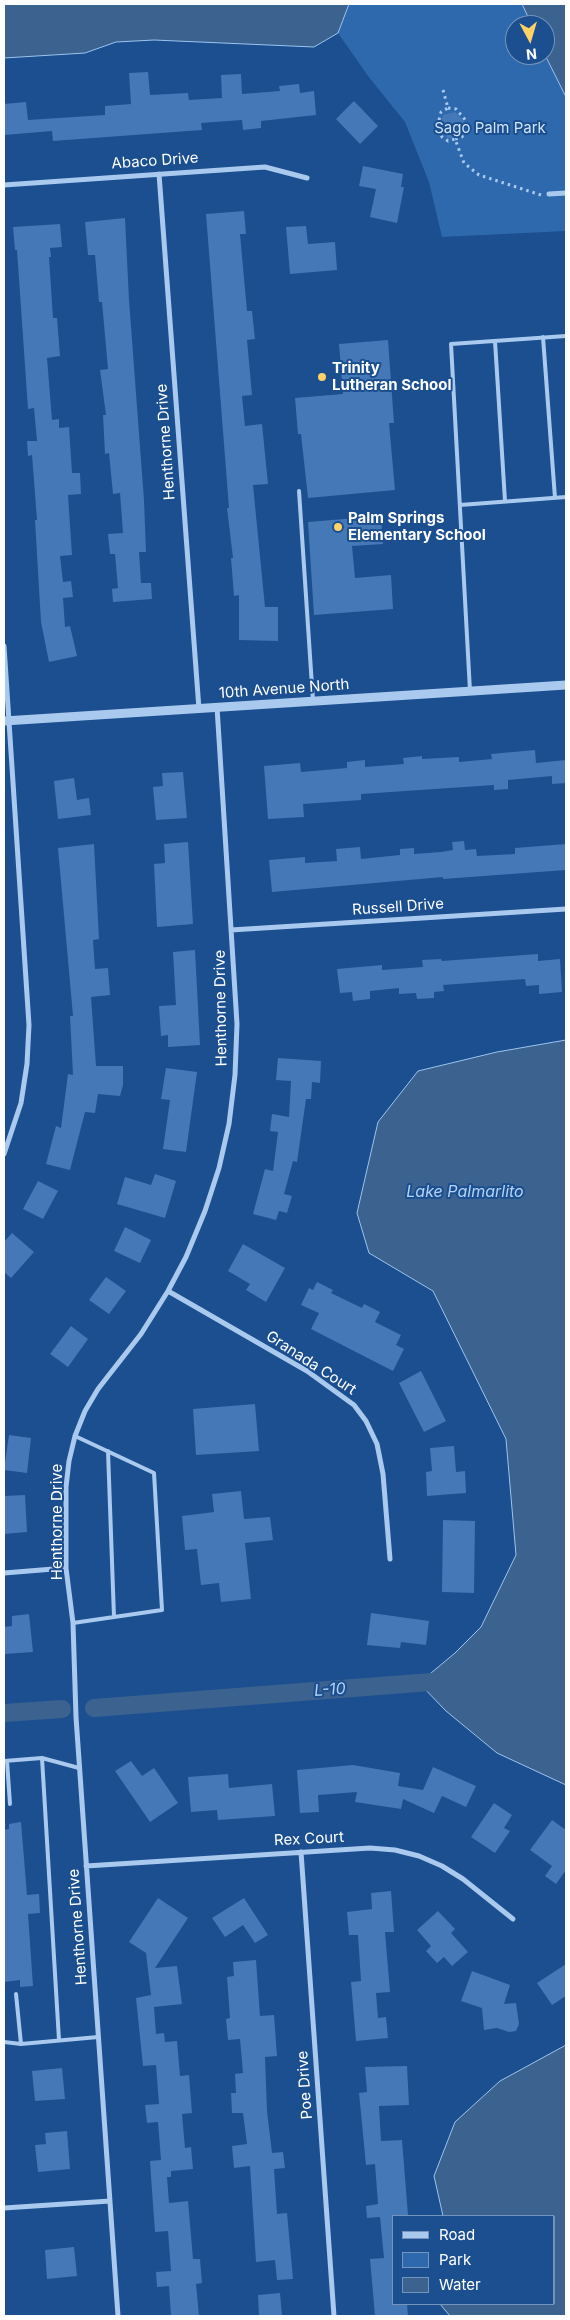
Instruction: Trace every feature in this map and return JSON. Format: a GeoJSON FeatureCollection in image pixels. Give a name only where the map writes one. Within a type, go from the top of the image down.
{"type":"FeatureCollection","features":[{"type":"Feature","properties":{"kind":"street","name":"Abaco Drive"},"geometry":{"type":"LineString","coordinates":[[4,185],[265,167],[306,178]]}},
{"type":"Feature","properties":{"kind":"street","name":"Henthorne Drive"},"geometry":{"type":"LineString","coordinates":[[160,174],[198,708]]}},
{"type":"Feature","properties":{"kind":"street"},"geometry":{"type":"LineString","coordinates":[[549,194],[566,193]]}},
{"type":"Feature","properties":{"kind":"street"},"geometry":{"type":"LineString","coordinates":[[4,646],[7,721],[29,1025],[27,1064],[21,1102],[4,1154]]}},
{"type":"Feature","properties":{"kind":"street","name":"10th Avenue North"},"geometry":{"type":"LineString","coordinates":[[7,721],[566,685]]}},
{"type":"Feature","properties":{"kind":"street","name":"Henthorne Drive"},"geometry":{"type":"LineString","coordinates":[[118,2316],[86,1866],[73,1623],[66,1568],[66,1487],[69,1461],[75,1436],[85,1411],[98,1389],[141,1334],[168,1291],[186,1257],[219,1168],[229,1124],[235,1075],[237,1024],[217,707]]}},
{"type":"Feature","properties":{"kind":"street","name":"Russell Drive"},"geometry":{"type":"LineString","coordinates":[[231,930],[566,909]]}},
{"type":"Feature","properties":{"kind":"street","name":"Granada Court"},"geometry":{"type":"LineString","coordinates":[[168,1291],[307,1371],[354,1405],[366,1421],[377,1444],[383,1474],[390,1558]]}},
{"type":"Feature","properties":{"kind":"street"},"geometry":{"type":"LineString","coordinates":[[4,1573],[66,1568]]}},
{"type":"Feature","properties":{"kind":"street","name":"Rex Court"},"geometry":{"type":"LineString","coordinates":[[86,1866],[370,1848],[395,1850],[419,1856],[442,1866],[463,1879],[513,1919]]}},
{"type":"Feature","properties":{"kind":"street","name":"Poe Drive"},"geometry":{"type":"LineString","coordinates":[[301,1852],[334,2316]]}},
{"type":"Feature","properties":{"kind":"street"},"geometry":{"type":"LineString","coordinates":[[4,2208],[110,2201]]}},
{"type":"Feature","properties":{"kind":"lane"},"geometry":{"type":"LineString","coordinates":[[470,691],[450,344],[566,336]]}},
{"type":"Feature","properties":{"kind":"lane"},"geometry":{"type":"LineString","coordinates":[[543,338],[556,498]]}},
{"type":"Feature","properties":{"kind":"lane"},"geometry":{"type":"LineString","coordinates":[[495,341],[505,501]]}},
{"type":"Feature","properties":{"kind":"lane"},"geometry":{"type":"LineString","coordinates":[[299,491],[313,701]]}},
{"type":"Feature","properties":{"kind":"lane"},"geometry":{"type":"LineString","coordinates":[[460,505],[566,497]]}},
{"type":"Feature","properties":{"kind":"lane"},"geometry":{"type":"LineString","coordinates":[[73,1623],[162,1610],[154,1473],[75,1436]]}},
{"type":"Feature","properties":{"kind":"lane"},"geometry":{"type":"LineString","coordinates":[[108,1451],[114,1617]]}},
{"type":"Feature","properties":{"kind":"lane"},"geometry":{"type":"LineString","coordinates":[[42,1758],[59,2040]]}},
{"type":"Feature","properties":{"kind":"lane"},"geometry":{"type":"LineString","coordinates":[[10,1804],[5,1761],[42,1758],[80,1768]]}},
{"type":"Feature","properties":{"kind":"lane"},"geometry":{"type":"LineString","coordinates":[[16,1994],[21,2044]]}},
{"type":"Feature","properties":{"kind":"lane"},"geometry":{"type":"LineString","coordinates":[[4,2042],[21,2044],[98,2037]]}},
{"type":"Feature","properties":{"kind":"path"},"geometry":{"type":"LineString","coordinates":[[443,90],[448,108]]}},
{"type":"Feature","properties":{"kind":"path"},"geometry":{"type":"LineString","coordinates":[[448,108],[456,109],[467,122],[462,137],[455,139],[448,140],[442,137],[437,128],[442,112],[448,108]]}},
{"type":"Feature","properties":{"kind":"path"},"geometry":{"type":"LineString","coordinates":[[455,139],[460,158],[479,175],[538,195],[549,194]]}},
{"type":"Feature","properties":{"kind":"green space","name":"Sago Palm Park"},"geometry":{"type":"Polygon","coordinates":[[[349,4],[522,4],[527,15],[505,15],[505,65],[550,65],[566,97],[566,231],[442,237],[429,182],[405,122],[368,76],[338,33],[349,4]]]}},
{"type":"Feature","properties":{"kind":"water"},"geometry":{"type":"Polygon","coordinates":[[[4,4],[349,4],[338,33],[314,47],[154,40],[116,42],[85,53],[4,58],[4,4]]]}},
{"type":"Feature","properties":{"kind":"water"},"geometry":{"type":"Polygon","coordinates":[[[522,4],[566,4],[566,97],[550,65],[555,65],[555,15],[527,15],[522,4]]]}},
{"type":"Feature","properties":{"kind":"water","name":"Lake Palmarlito"},"geometry":{"type":"Polygon","coordinates":[[[566,1040],[566,1785],[497,1753],[446,1711],[419,1683],[455,1653],[481,1627],[516,1555],[506,1439],[433,1291],[369,1253],[357,1213],[378,1122],[418,1071],[497,1052],[566,1040]]]}},
{"type":"Feature","properties":{"kind":"water"},"geometry":{"type":"Polygon","coordinates":[[[566,2045],[566,2316],[450,2316],[441,2305],[555,2305],[555,2215],[443,2215],[434,2176],[455,2122],[500,2081],[566,2045]]]}},
{"type":"Feature","properties":{"kind":"building"},"geometry":{"type":"Polygon","coordinates":[[[148,72],[150,95],[188,93],[189,100],[222,98],[221,75],[241,74],[242,94],[280,91],[279,86],[299,84],[300,93],[314,91],[316,115],[261,121],[261,128],[243,130],[242,120],[201,123],[202,130],[53,141],[52,131],[4,135],[4,104],[26,102],[28,120],[105,115],[105,106],[131,104],[129,73],[148,72]]]}},
{"type":"Feature","properties":{"kind":"building"},"geometry":{"type":"Polygon","coordinates":[[[354,101],[378,126],[360,144],[336,119],[354,101]]]}},
{"type":"Feature","properties":{"kind":"building"},"geometry":{"type":"Polygon","coordinates":[[[455,112],[465,122],[462,135],[448,139],[439,128],[443,115],[455,112]]]}},
{"type":"Feature","properties":{"kind":"building"},"geometry":{"type":"Polygon","coordinates":[[[363,166],[403,174],[401,187],[404,187],[397,223],[370,217],[376,189],[359,186],[363,166]]]}},
{"type":"Feature","properties":{"kind":"building"},"geometry":{"type":"Polygon","coordinates":[[[244,211],[246,234],[240,234],[247,311],[252,311],[255,339],[247,340],[252,395],[242,396],[245,426],[262,424],[268,484],[253,485],[265,607],[278,607],[278,641],[239,640],[239,595],[234,596],[231,558],[233,558],[227,508],[229,508],[206,214],[244,211]]]}},
{"type":"Feature","properties":{"kind":"building"},"geometry":{"type":"Polygon","coordinates":[[[125,218],[129,300],[144,500],[146,552],[139,552],[141,583],[151,583],[152,599],[113,602],[112,589],[118,588],[115,554],[110,554],[108,534],[123,533],[120,493],[113,494],[109,453],[105,454],[103,415],[106,415],[100,370],[108,369],[102,302],[99,302],[95,255],[88,255],[85,222],[125,218]]]}},
{"type":"Feature","properties":{"kind":"building"},"geometry":{"type":"Polygon","coordinates":[[[60,224],[62,247],[50,248],[51,257],[49,257],[53,318],[57,318],[60,356],[47,358],[52,420],[59,419],[59,428],[69,427],[72,473],[80,473],[81,494],[68,495],[72,555],[60,556],[63,582],[71,581],[73,597],[63,598],[65,627],[70,626],[77,656],[49,662],[41,622],[32,455],[28,456],[27,441],[37,441],[34,408],[28,409],[17,250],[15,250],[13,227],[60,224]]]}},
{"type":"Feature","properties":{"kind":"building"},"geometry":{"type":"Polygon","coordinates":[[[306,226],[308,244],[335,242],[337,270],[290,274],[286,227],[306,226]]]}},
{"type":"Feature","properties":{"kind":"building"},"geometry":{"type":"Polygon","coordinates":[[[388,340],[394,423],[389,423],[395,490],[308,498],[301,434],[298,434],[295,398],[343,394],[339,344],[388,340]]]}},
{"type":"Feature","properties":{"kind":"building"},"geometry":{"type":"Polygon","coordinates":[[[381,516],[383,544],[352,546],[355,578],[391,575],[393,609],[314,615],[308,522],[381,516]]]}},
{"type":"Feature","properties":{"kind":"building"},"geometry":{"type":"Polygon","coordinates":[[[535,750],[536,763],[566,760],[566,783],[552,784],[552,776],[508,780],[508,789],[494,790],[494,785],[361,794],[361,800],[303,804],[304,817],[268,819],[264,766],[300,763],[301,772],[347,768],[347,762],[365,760],[365,767],[404,764],[403,758],[422,756],[422,759],[459,757],[459,762],[492,759],[491,754],[535,750]]]}},
{"type":"Feature","properties":{"kind":"building"},"geometry":{"type":"Polygon","coordinates":[[[183,772],[187,818],[156,820],[153,787],[163,786],[162,773],[183,772]]]}},
{"type":"Feature","properties":{"kind":"building"},"geometry":{"type":"Polygon","coordinates":[[[74,778],[77,800],[89,798],[91,815],[58,819],[54,781],[74,778]]]}},
{"type":"Feature","properties":{"kind":"building"},"geometry":{"type":"Polygon","coordinates":[[[464,841],[465,850],[476,849],[477,856],[515,854],[515,848],[566,844],[566,870],[443,879],[443,877],[272,892],[269,860],[305,857],[305,863],[337,861],[336,849],[360,847],[361,859],[400,855],[400,849],[414,848],[414,854],[441,852],[453,850],[452,842],[464,841]]]}},
{"type":"Feature","properties":{"kind":"building"},"geometry":{"type":"Polygon","coordinates":[[[188,842],[193,924],[157,927],[154,864],[165,863],[164,844],[188,842]]]}},
{"type":"Feature","properties":{"kind":"building"},"geometry":{"type":"Polygon","coordinates":[[[94,844],[99,939],[93,940],[95,969],[108,968],[110,995],[91,997],[96,1066],[123,1066],[123,1085],[120,1096],[98,1094],[95,1113],[85,1112],[70,1170],[46,1164],[56,1126],[61,1128],[68,1074],[73,1075],[70,1016],[73,1016],[58,848],[94,844]]]}},
{"type":"Feature","properties":{"kind":"building"},"geometry":{"type":"Polygon","coordinates":[[[195,950],[200,1045],[168,1047],[168,1035],[161,1036],[159,1006],[176,1005],[173,952],[195,950]]]}},
{"type":"Feature","properties":{"kind":"building"},"geometry":{"type":"Polygon","coordinates":[[[538,954],[538,961],[560,959],[562,992],[539,994],[539,985],[526,986],[525,979],[443,985],[444,991],[434,992],[434,998],[417,999],[416,993],[399,994],[399,988],[370,991],[370,999],[353,1001],[352,992],[340,993],[337,969],[382,965],[382,970],[423,967],[422,960],[441,959],[442,961],[538,954]]]}},
{"type":"Feature","properties":{"kind":"building"},"geometry":{"type":"Polygon","coordinates":[[[278,1058],[321,1061],[320,1083],[312,1082],[311,1099],[306,1099],[297,1162],[293,1161],[284,1194],[292,1196],[287,1213],[279,1211],[276,1220],[253,1214],[265,1169],[273,1171],[278,1132],[270,1131],[272,1114],[289,1117],[291,1081],[276,1080],[278,1058]]]}},
{"type":"Feature","properties":{"kind":"building"},"geometry":{"type":"Polygon","coordinates":[[[166,1068],[197,1072],[186,1152],[163,1149],[170,1100],[161,1099],[166,1068]]]}},
{"type":"Feature","properties":{"kind":"building"},"geometry":{"type":"Polygon","coordinates":[[[155,1174],[176,1181],[165,1218],[117,1204],[125,1177],[151,1185],[155,1174]]]}},
{"type":"Feature","properties":{"kind":"building"},"geometry":{"type":"Polygon","coordinates":[[[38,1181],[58,1191],[43,1219],[23,1209],[38,1181]]]}},
{"type":"Feature","properties":{"kind":"building"},"geometry":{"type":"Polygon","coordinates":[[[125,1227],[151,1240],[140,1263],[114,1251],[125,1227]]]}},
{"type":"Feature","properties":{"kind":"building"},"geometry":{"type":"Polygon","coordinates":[[[12,1233],[34,1252],[11,1278],[4,1272],[4,1242],[12,1233]]]}},
{"type":"Feature","properties":{"kind":"building"},"geometry":{"type":"Polygon","coordinates":[[[243,1244],[285,1268],[266,1302],[246,1290],[250,1284],[228,1271],[243,1244]]]}},
{"type":"Feature","properties":{"kind":"building"},"geometry":{"type":"Polygon","coordinates":[[[106,1277],[126,1291],[109,1314],[89,1300],[106,1277]]]}},
{"type":"Feature","properties":{"kind":"building"},"geometry":{"type":"Polygon","coordinates":[[[317,1282],[333,1290],[331,1293],[362,1308],[364,1304],[380,1312],[375,1322],[401,1335],[396,1345],[404,1349],[393,1371],[311,1329],[319,1313],[301,1305],[309,1288],[313,1290],[317,1282]]]}},
{"type":"Feature","properties":{"kind":"building"},"geometry":{"type":"Polygon","coordinates":[[[71,1326],[88,1339],[68,1367],[50,1354],[71,1326]]]}},
{"type":"Feature","properties":{"kind":"building"},"geometry":{"type":"Polygon","coordinates":[[[421,1371],[446,1421],[424,1432],[399,1383],[421,1371]]]}},
{"type":"Feature","properties":{"kind":"building"},"geometry":{"type":"Polygon","coordinates":[[[255,1404],[259,1451],[196,1455],[193,1409],[255,1404]]]}},
{"type":"Feature","properties":{"kind":"building"},"geometry":{"type":"Polygon","coordinates":[[[9,1435],[31,1438],[27,1473],[4,1470],[9,1435]]]}},
{"type":"Feature","properties":{"kind":"building"},"geometry":{"type":"Polygon","coordinates":[[[454,1446],[456,1472],[465,1471],[466,1493],[427,1496],[426,1472],[432,1471],[430,1448],[454,1446]]]}},
{"type":"Feature","properties":{"kind":"building"},"geometry":{"type":"Polygon","coordinates":[[[241,1491],[244,1519],[270,1517],[273,1540],[245,1543],[251,1599],[221,1602],[219,1583],[201,1585],[197,1549],[185,1550],[182,1516],[214,1512],[212,1494],[241,1491]]]}},
{"type":"Feature","properties":{"kind":"building"},"geometry":{"type":"Polygon","coordinates":[[[25,1495],[27,1532],[4,1534],[4,1496],[25,1495]]]}},
{"type":"Feature","properties":{"kind":"building"},"geometry":{"type":"Polygon","coordinates":[[[443,1520],[475,1521],[474,1593],[442,1592],[443,1520]]]}},
{"type":"Feature","properties":{"kind":"building"},"geometry":{"type":"Polygon","coordinates":[[[371,1613],[429,1621],[426,1645],[401,1642],[400,1648],[367,1645],[371,1613]]]}},
{"type":"Feature","properties":{"kind":"building"},"geometry":{"type":"Polygon","coordinates":[[[29,1614],[33,1652],[4,1654],[4,1627],[12,1626],[12,1616],[29,1614]]]}},
{"type":"Feature","properties":{"kind":"building"},"geometry":{"type":"Polygon","coordinates":[[[131,1761],[142,1776],[154,1768],[178,1803],[150,1822],[115,1771],[131,1761]]]}},
{"type":"Feature","properties":{"kind":"building"},"geometry":{"type":"Polygon","coordinates":[[[353,1765],[400,1773],[398,1786],[423,1790],[433,1767],[476,1786],[466,1807],[442,1796],[434,1813],[403,1799],[401,1809],[355,1802],[357,1792],[318,1795],[319,1812],[300,1813],[297,1770],[353,1765]]]}},
{"type":"Feature","properties":{"kind":"building"},"geometry":{"type":"Polygon","coordinates":[[[228,1774],[229,1788],[272,1784],[275,1816],[218,1820],[217,1810],[191,1812],[188,1777],[228,1774]]]}},
{"type":"Feature","properties":{"kind":"building"},"geometry":{"type":"Polygon","coordinates":[[[494,1803],[512,1815],[504,1828],[510,1831],[495,1853],[471,1837],[494,1803]]]}},
{"type":"Feature","properties":{"kind":"building"},"geometry":{"type":"Polygon","coordinates":[[[552,1820],[566,1830],[566,1870],[556,1884],[545,1876],[552,1866],[530,1850],[552,1820]]]}},
{"type":"Feature","properties":{"kind":"building"},"geometry":{"type":"Polygon","coordinates":[[[21,1822],[27,1895],[39,1894],[40,1913],[28,1914],[33,1986],[20,1987],[20,1980],[4,1982],[4,1830],[9,1829],[9,1824],[21,1822]]]}},
{"type":"Feature","properties":{"kind":"building"},"geometry":{"type":"Polygon","coordinates":[[[391,1891],[394,1932],[385,1932],[390,1992],[376,1993],[378,2018],[386,2017],[388,2038],[356,2041],[351,1982],[361,1981],[358,1935],[349,1935],[347,1912],[372,1909],[371,1893],[391,1891]]]}},
{"type":"Feature","properties":{"kind":"building"},"geometry":{"type":"Polygon","coordinates":[[[158,1898],[188,1918],[155,1968],[177,1966],[182,2004],[154,2007],[156,2034],[164,2033],[165,2042],[177,2041],[180,2076],[189,2075],[192,2113],[182,2114],[185,2148],[191,2147],[193,2169],[171,2171],[171,2177],[167,2177],[169,2203],[188,2201],[193,2259],[200,2259],[202,2283],[196,2284],[199,2316],[171,2316],[169,2286],[157,2287],[156,2272],[171,2271],[168,2231],[155,2232],[150,2161],[161,2160],[158,2122],[147,2123],[145,2105],[159,2104],[156,2065],[143,2066],[136,1998],[151,1995],[146,1953],[129,1942],[158,1898]]]}},
{"type":"Feature","properties":{"kind":"building"},"geometry":{"type":"Polygon","coordinates":[[[244,1898],[268,1935],[255,1943],[243,1925],[225,1937],[212,1918],[244,1898]]]}},
{"type":"Feature","properties":{"kind":"building"},"geometry":{"type":"Polygon","coordinates":[[[438,1911],[455,1929],[451,1933],[468,1952],[452,1966],[444,1957],[437,1963],[426,1951],[431,1946],[417,1930],[438,1911]]]}},
{"type":"Feature","properties":{"kind":"building"},"geometry":{"type":"Polygon","coordinates":[[[256,1960],[260,2016],[274,2015],[277,2056],[265,2057],[267,2111],[272,2153],[283,2152],[285,2168],[274,2169],[277,2214],[287,2213],[293,2279],[277,2280],[275,2260],[256,2262],[250,2166],[234,2168],[232,2146],[247,2144],[243,2113],[232,2113],[231,2093],[236,2093],[235,2074],[243,2073],[240,2039],[228,2040],[226,2019],[230,2018],[227,1977],[234,1976],[233,1962],[256,1960]]]}},
{"type":"Feature","properties":{"kind":"building"},"geometry":{"type":"Polygon","coordinates":[[[566,1964],[566,1996],[552,2005],[537,1983],[566,1964]]]}},
{"type":"Feature","properties":{"kind":"building"},"geometry":{"type":"Polygon","coordinates":[[[472,1971],[510,1985],[504,2004],[516,2003],[519,2024],[516,2031],[509,2032],[497,2028],[484,2030],[482,2008],[461,2001],[472,1971]]]}},
{"type":"Feature","properties":{"kind":"building"},"geometry":{"type":"Polygon","coordinates":[[[407,2066],[409,2105],[379,2106],[381,2141],[402,2140],[408,2215],[392,2215],[392,2305],[407,2305],[408,2316],[375,2316],[370,2259],[384,2258],[380,2217],[367,2218],[366,2206],[378,2204],[375,2164],[366,2165],[359,2093],[367,2092],[365,2067],[407,2066]]]}},
{"type":"Feature","properties":{"kind":"building"},"geometry":{"type":"Polygon","coordinates":[[[62,2068],[65,2099],[35,2101],[32,2071],[62,2068]]]}},
{"type":"Feature","properties":{"kind":"building"},"geometry":{"type":"Polygon","coordinates":[[[67,2131],[70,2169],[38,2172],[35,2145],[46,2144],[45,2133],[67,2131]]]}},
{"type":"Feature","properties":{"kind":"building"},"geometry":{"type":"Polygon","coordinates":[[[74,2247],[77,2276],[47,2279],[45,2250],[74,2247]]]}},
{"type":"Feature","properties":{"kind":"building"},"geometry":{"type":"Polygon","coordinates":[[[280,2293],[282,2316],[259,2316],[258,2295],[280,2293]]]}},
{"type":"Feature","properties":{"kind":"waterway","name":"L-10"},"geometry":{"type":"LineString","coordinates":[[94,1708],[444,1681]]}},
{"type":"Feature","properties":{"kind":"waterway","name":"L-10"},"geometry":{"type":"LineString","coordinates":[[4,1713],[62,1709]]}},
{"type":"Feature","properties":{"kind":"place","name":"Trinity Lutheran School"},"geometry":{"type":"Point","coordinates":[322,377]}},
{"type":"Feature","properties":{"kind":"place","name":"Palm Springs Elementary School"},"geometry":{"type":"Point","coordinates":[338,527]}}]}
